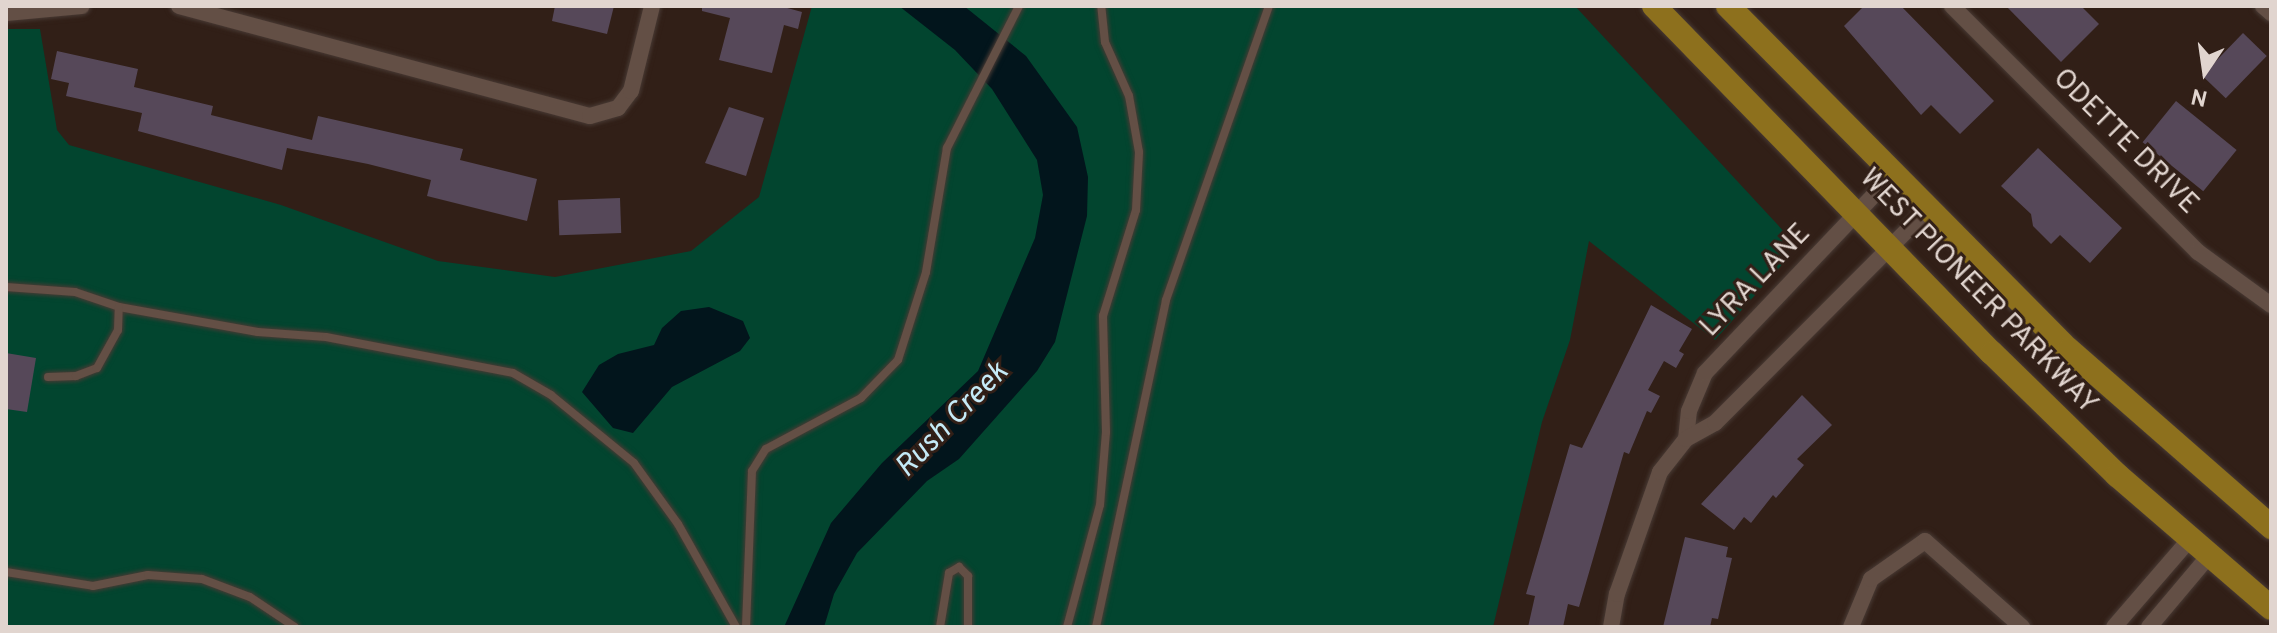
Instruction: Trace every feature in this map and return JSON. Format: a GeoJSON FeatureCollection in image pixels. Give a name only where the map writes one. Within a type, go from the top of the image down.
{"type":"FeatureCollection","features":[{"type":"Feature","properties":{"kind":"main road","name":"WEST PIONEER PARKWAY"},"geometry":{"type":"LineString","coordinates":[[1654,6],[1992,353],[2189,540],[2271,608]]}},
{"type":"Feature","properties":{"kind":"main road","name":"WEST PIONEER PARKWAY"},"geometry":{"type":"LineString","coordinates":[[1728,6],[2069,350],[2271,527]]}},
{"type":"Feature","properties":{"kind":"street"},"geometry":{"type":"LineString","coordinates":[[6,13],[82,6]]}},
{"type":"Feature","properties":{"kind":"street"},"geometry":{"type":"LineString","coordinates":[[179,6],[590,116],[618,108],[631,91],[652,6]]}},
{"type":"Feature","properties":{"kind":"street","name":"ODETTE DRIVE"},"geometry":{"type":"LineString","coordinates":[[1952,6],[2198,252],[2271,305]]}},
{"type":"Feature","properties":{"kind":"street"},"geometry":{"type":"LineString","coordinates":[[2263,6],[2271,13]]}},
{"type":"Feature","properties":{"kind":"street","name":"LYRA LANE"},"geometry":{"type":"LineString","coordinates":[[1686,439],[1689,411],[1705,373],[1893,175]]}},
{"type":"Feature","properties":{"kind":"street","name":"LYRA LANE"},"geometry":{"type":"LineString","coordinates":[[1611,627],[1617,594],[1660,472],[1686,439],[1715,423],[1928,209]]}},
{"type":"Feature","properties":{"kind":"street"},"geometry":{"type":"LineString","coordinates":[[2114,627],[2189,540]]}},
{"type":"Feature","properties":{"kind":"street"},"geometry":{"type":"LineString","coordinates":[[1851,627],[1871,579],[1925,541],[2022,627]]}},
{"type":"Feature","properties":{"kind":"street"},"geometry":{"type":"LineString","coordinates":[[2149,627],[2208,557]]}},
{"type":"Feature","properties":{"kind":"lane"},"geometry":{"type":"LineString","coordinates":[[746,627],[752,471],[766,449],[861,398],[898,360],[926,272],[947,148],[1019,6]]}},
{"type":"Feature","properties":{"kind":"lane"},"geometry":{"type":"LineString","coordinates":[[1067,627],[1100,505],[1106,432],[1103,316],[1136,210],[1137,138],[1129,96],[1105,42],[1101,6]]}},
{"type":"Feature","properties":{"kind":"lane"},"geometry":{"type":"LineString","coordinates":[[1096,627],[1166,300],[1269,6]]}},
{"type":"Feature","properties":{"kind":"lane"},"geometry":{"type":"LineString","coordinates":[[6,287],[75,292],[119,307],[258,332],[326,337],[513,373],[551,395],[634,463],[678,524],[736,627]]}},
{"type":"Feature","properties":{"kind":"lane"},"geometry":{"type":"LineString","coordinates":[[48,377],[76,376],[97,368],[118,330],[119,307]]}},
{"type":"Feature","properties":{"kind":"lane"},"geometry":{"type":"LineString","coordinates":[[940,627],[949,573],[959,567],[968,576],[968,627]]}},
{"type":"Feature","properties":{"kind":"lane"},"geometry":{"type":"LineString","coordinates":[[6,572],[93,586],[148,575],[202,579],[250,597],[295,627]]}},
{"type":"Feature","properties":{"kind":"green space"},"geometry":{"type":"Polygon","coordinates":[[[812,6],[1575,6],[1789,237],[1788,258],[1715,340],[1589,241],[1570,340],[1542,422],[1493,627],[6,627],[6,29],[40,29],[57,130],[69,145],[281,205],[438,261],[555,277],[691,251],[759,197],[812,6]]]}},
{"type":"Feature","properties":{"kind":"water","name":"Rush Creek"},"geometry":{"type":"Polygon","coordinates":[[[899,6],[964,6],[1026,56],[1077,127],[1088,177],[1087,216],[1055,342],[1037,371],[959,459],[927,481],[857,553],[834,594],[824,627],[784,627],[831,523],[882,463],[978,371],[1035,238],[1043,195],[1037,160],[992,89],[955,50],[899,6]]]}},
{"type":"Feature","properties":{"kind":"water"},"geometry":{"type":"Polygon","coordinates":[[[709,307],[743,321],[750,338],[740,351],[672,387],[633,433],[613,428],[582,392],[599,365],[618,354],[654,345],[662,328],[681,311],[709,307]]]}},
{"type":"Feature","properties":{"kind":"building"},"geometry":{"type":"Polygon","coordinates":[[[555,6],[614,6],[607,34],[552,21],[555,6]]]}},
{"type":"Feature","properties":{"kind":"building"},"geometry":{"type":"Polygon","coordinates":[[[702,6],[780,6],[802,12],[798,29],[784,25],[772,73],[719,60],[730,18],[702,11],[702,6]]]}},
{"type":"Feature","properties":{"kind":"building"},"geometry":{"type":"Polygon","coordinates":[[[1864,6],[1901,6],[1994,101],[1960,134],[1931,105],[1921,115],[1844,26],[1864,6]]]}},
{"type":"Feature","properties":{"kind":"building"},"geometry":{"type":"Polygon","coordinates":[[[2006,6],[2081,6],[2099,24],[2061,62],[2006,6]]]}},
{"type":"Feature","properties":{"kind":"building"},"geometry":{"type":"Polygon","coordinates":[[[2243,33],[2267,56],[2226,98],[2202,75],[2243,33]]]}},
{"type":"Feature","properties":{"kind":"building"},"geometry":{"type":"Polygon","coordinates":[[[57,51],[138,69],[134,87],[213,106],[211,115],[312,140],[318,116],[463,149],[460,160],[537,179],[527,221],[427,196],[431,180],[368,164],[287,148],[282,170],[138,131],[142,113],[66,96],[69,83],[51,79],[57,51]]]}},
{"type":"Feature","properties":{"kind":"building"},"geometry":{"type":"Polygon","coordinates":[[[2176,101],[2237,150],[2203,191],[2143,142],[2176,101]]]}},
{"type":"Feature","properties":{"kind":"building"},"geometry":{"type":"Polygon","coordinates":[[[729,107],[764,118],[746,176],[705,163],[729,107]]]}},
{"type":"Feature","properties":{"kind":"building"},"geometry":{"type":"Polygon","coordinates":[[[2038,148],[2122,228],[2090,263],[2060,235],[2051,244],[2033,226],[2031,214],[2001,186],[2038,148]]]}},
{"type":"Feature","properties":{"kind":"building"},"geometry":{"type":"Polygon","coordinates":[[[620,198],[621,233],[559,235],[558,200],[620,198]]]}},
{"type":"Feature","properties":{"kind":"building"},"geometry":{"type":"Polygon","coordinates":[[[1651,305],[1692,329],[1679,351],[1684,354],[1676,368],[1664,361],[1648,390],[1660,396],[1651,413],[1647,411],[1629,454],[1624,452],[1579,607],[1568,604],[1563,627],[1528,627],[1535,596],[1526,594],[1570,444],[1582,448],[1651,305]]]}},
{"type":"Feature","properties":{"kind":"building"},"geometry":{"type":"Polygon","coordinates":[[[6,353],[36,358],[27,412],[6,409],[6,353]]]}},
{"type":"Feature","properties":{"kind":"building"},"geometry":{"type":"Polygon","coordinates":[[[1802,395],[1832,425],[1797,459],[1804,465],[1776,498],[1773,495],[1751,523],[1744,517],[1734,530],[1701,504],[1802,395]]]}},
{"type":"Feature","properties":{"kind":"building"},"geometry":{"type":"Polygon","coordinates":[[[1685,537],[1728,547],[1726,557],[1732,558],[1718,619],[1712,618],[1710,627],[1663,627],[1685,537]]]}}]}
